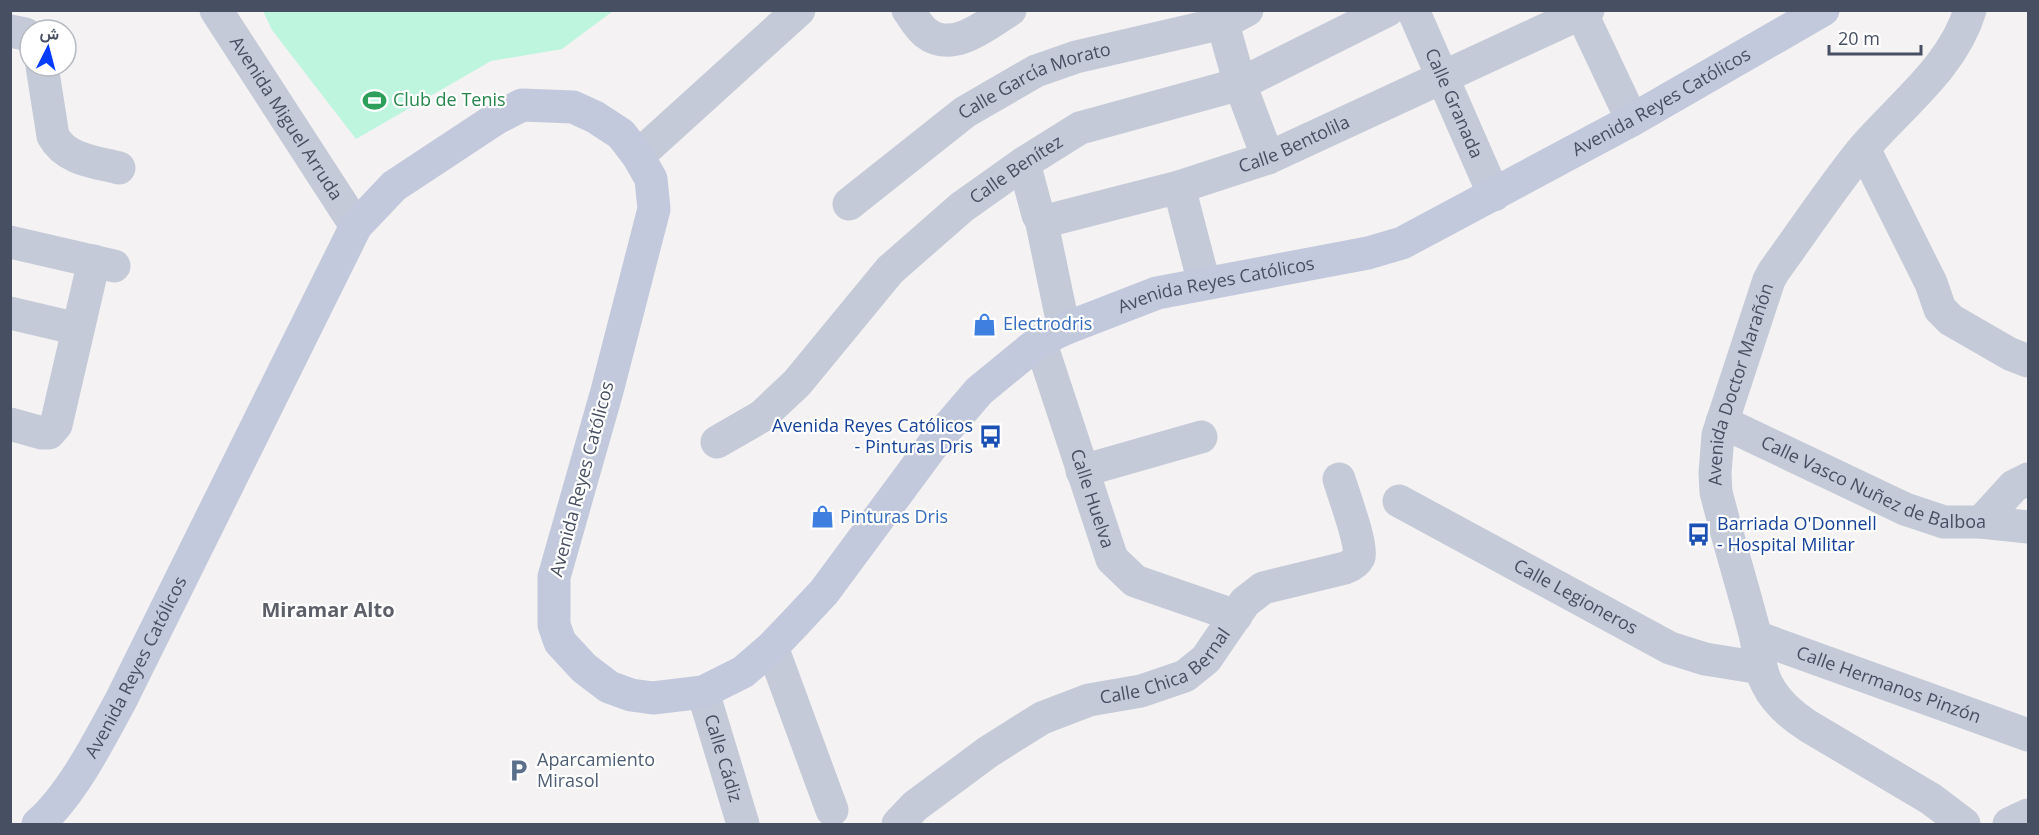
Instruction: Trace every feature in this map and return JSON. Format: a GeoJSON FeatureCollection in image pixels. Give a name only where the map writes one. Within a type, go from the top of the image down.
{"type":"FeatureCollection","features":[{"type":"Feature","properties":{"kind":"main road","name":"Avenida Reyes Católicos"},"geometry":{"type":"LineString","coordinates":[[38,825],[53,812],[98,742],[121,700],[356,226],[394,186],[497,118],[522,105],[573,107],[595,117],[621,134],[638,156],[651,179],[654,208],[607,391],[554,577],[554,625],[560,642],[584,668],[609,687],[631,695],[653,698],[703,692],[743,672],[772,647],[824,592],[932,446],[979,391],[1052,335],[1157,293],[1368,253],[1402,243],[1632,120],[1823,10]]}},
{"type":"Feature","properties":{"kind":"street","name":"Avenida Miguel Arruda"},"geometry":{"type":"LineString","coordinates":[[216,10],[356,226]]}},
{"type":"Feature","properties":{"kind":"street"},"geometry":{"type":"LineString","coordinates":[[638,156],[799,10]]}},
{"type":"Feature","properties":{"kind":"street"},"geometry":{"type":"LineString","coordinates":[[908,10],[926,33],[945,41],[964,37],[1010,10]]}},
{"type":"Feature","properties":{"kind":"street","name":"Calle Benítez"},"geometry":{"type":"LineString","coordinates":[[717,442],[762,416],[797,383],[890,270],[962,207],[1024,163],[1080,128],[1240,84],[1388,10]]}},
{"type":"Feature","properties":{"kind":"street","name":"Calle Granada"},"geometry":{"type":"LineString","coordinates":[[1413,10],[1494,195]]}},
{"type":"Feature","properties":{"kind":"street","name":"Avenida Doctor Marañón"},"geometry":{"type":"LineString","coordinates":[[1964,825],[1931,799],[1791,715],[1776,699],[1767,683],[1716,492],[1715,454],[1722,422],[1774,271],[1864,149],[1944,62],[1961,33],[1970,10]]}},
{"type":"Feature","properties":{"kind":"street"},"geometry":{"type":"LineString","coordinates":[[1583,12],[1632,120]]}},
{"type":"Feature","properties":{"kind":"street","name":"Calle Bentolila"},"geometry":{"type":"LineString","coordinates":[[1041,219],[1052,220],[1179,187],[1268,158],[1583,12]]}},
{"type":"Feature","properties":{"kind":"street"},"geometry":{"type":"LineString","coordinates":[[1229,15],[1240,84],[1268,158]]}},
{"type":"Feature","properties":{"kind":"street","name":"Calle García Morato"},"geometry":{"type":"LineString","coordinates":[[849,204],[964,112],[1036,71],[1076,57],[1229,15]]}},
{"type":"Feature","properties":{"kind":"street"},"geometry":{"type":"LineString","coordinates":[[44,78],[53,136],[56,142],[68,154],[119,168]]}},
{"type":"Feature","properties":{"kind":"street"},"geometry":{"type":"LineString","coordinates":[[1864,149],[1931,283],[1940,309],[1951,320],[2010,354],[2028,361]]}},
{"type":"Feature","properties":{"kind":"street"},"geometry":{"type":"LineString","coordinates":[[1024,163],[1041,219]]}},
{"type":"Feature","properties":{"kind":"street"},"geometry":{"type":"LineString","coordinates":[[1179,187],[1204,283]]}},
{"type":"Feature","properties":{"kind":"street","name":"Calle Huelva"},"geometry":{"type":"LineString","coordinates":[[1041,219],[1052,335],[1082,471],[1112,559],[1135,581],[1236,616]]}},
{"type":"Feature","properties":{"kind":"street"},"geometry":{"type":"LineString","coordinates":[[10,242],[104,263],[78,329],[53,429],[49,433],[42,434],[10,424]]}},
{"type":"Feature","properties":{"kind":"street"},"geometry":{"type":"LineString","coordinates":[[10,314],[78,329]]}},
{"type":"Feature","properties":{"kind":"street","name":"Calle Vasco Nuñez de Balboa"},"geometry":{"type":"LineString","coordinates":[[1722,422],[1905,509],[1944,522],[1981,522],[2028,527]]}},
{"type":"Feature","properties":{"kind":"street"},"geometry":{"type":"LineString","coordinates":[[1082,471],[1201,437]]}},
{"type":"Feature","properties":{"kind":"street","name":"Calle Chica Bernal"},"geometry":{"type":"LineString","coordinates":[[898,825],[915,806],[988,752],[1042,718],[1089,700],[1141,691],[1185,676],[1206,658],[1245,602],[1263,588],[1354,564],[1360,555],[1359,543],[1339,479]]}},
{"type":"Feature","properties":{"kind":"street"},"geometry":{"type":"LineString","coordinates":[[1981,522],[2014,486],[2028,479]]}},
{"type":"Feature","properties":{"kind":"street","name":"Calle Legioneros"},"geometry":{"type":"LineString","coordinates":[[1399,501],[1670,648],[1705,659],[1759,652]]}},
{"type":"Feature","properties":{"kind":"street"},"geometry":{"type":"LineString","coordinates":[[772,647],[832,810]]}},
{"type":"Feature","properties":{"kind":"street","name":"Calle Hermanos Pinzón"},"geometry":{"type":"LineString","coordinates":[[1759,652],[2025,734]]}},
{"type":"Feature","properties":{"kind":"street","name":"Calle Cádiz"},"geometry":{"type":"LineString","coordinates":[[703,692],[743,825]]}},
{"type":"Feature","properties":{"kind":"street"},"geometry":{"type":"LineString","coordinates":[[2009,825],[2028,814]]}},
{"type":"Feature","properties":{"kind":"green space","name":"Club de Tenis"},"geometry":{"type":"Polygon","coordinates":[[[263,11],[613,11],[562,49],[491,61],[356,139],[272,30],[263,11]]]}},
{"type":"Feature","properties":{"kind":"place","name":"Club de Tenis"},"geometry":{"type":"Point","coordinates":[375,100]}},
{"type":"Feature","properties":{"kind":"place","name":"Electrodris"},"geometry":{"type":"Point","coordinates":[985,324]}},
{"type":"Feature","properties":{"kind":"place","name":"Avenida Reyes Católicos - Pinturas Dris"},"geometry":{"type":"Point","coordinates":[991,436]}},
{"type":"Feature","properties":{"kind":"place","name":"Pinturas Dris"},"geometry":{"type":"Point","coordinates":[822,517]}},
{"type":"Feature","properties":{"kind":"place","name":"Barriada O'Donnell - Hospital Militar"},"geometry":{"type":"Point","coordinates":[1699,534]}},
{"type":"Feature","properties":{"kind":"place","name":"Aparcamiento Mirasol"},"geometry":{"type":"Point","coordinates":[519,770]}},
{"type":"Feature","properties":{"kind":"district","name":"Miramar Alto"},"geometry":{"type":"Point","coordinates":[328,610]}}]}
